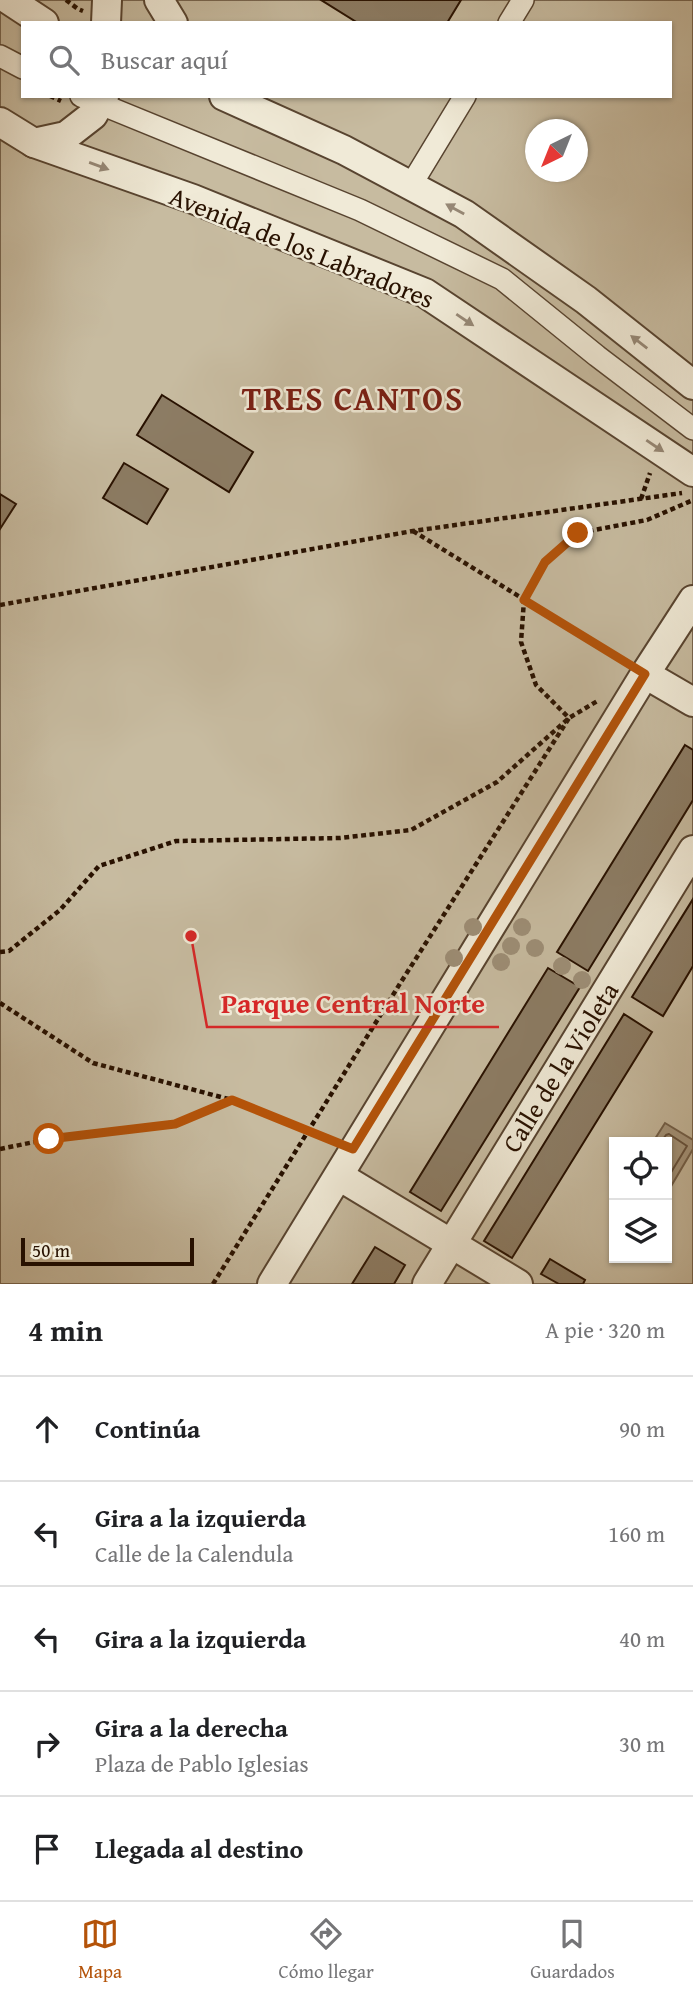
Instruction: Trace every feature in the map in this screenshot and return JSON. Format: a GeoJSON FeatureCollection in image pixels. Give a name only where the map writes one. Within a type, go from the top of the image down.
{"type":"FeatureCollection","features":[{"type":"Feature","properties":{"kind":"street"},"geometry":{"type":"LineString","coordinates":[[9,0],[41,21]]}},
{"type":"Feature","properties":{"kind":"street"},"geometry":{"type":"LineString","coordinates":[[106,21],[107,0]]}},
{"type":"Feature","properties":{"kind":"street"},"geometry":{"type":"LineString","coordinates":[[159,0],[172,21]]}},
{"type":"Feature","properties":{"kind":"street"},"geometry":{"type":"LineString","coordinates":[[510,21],[523,0]]}},
{"type":"Feature","properties":{"kind":"street"},"geometry":{"type":"LineString","coordinates":[[0,56],[21,67]]}},
{"type":"Feature","properties":{"kind":"street"},"geometry":{"type":"LineString","coordinates":[[411,185],[464,98]]}},
{"type":"Feature","properties":{"kind":"street"},"geometry":{"type":"LineString","coordinates":[[34,143],[66,136],[93,115],[95,99],[360,210],[502,279],[693,429]]}},
{"type":"Feature","properties":{"kind":"street"},"geometry":{"type":"LineString","coordinates":[[234,99],[344,150],[464,214],[586,300],[693,384]]}},
{"type":"Feature","properties":{"kind":"street","name":"Avenida de los Labradores"},"geometry":{"type":"LineString","coordinates":[[0,122],[34,143],[192,200],[425,293],[693,472]]}},
{"type":"Feature","properties":{"kind":"street"},"geometry":{"type":"LineString","coordinates":[[272,1284],[693,600]]}},
{"type":"Feature","properties":{"kind":"street"},"geometry":{"type":"LineString","coordinates":[[645,674],[693,702]]}},
{"type":"Feature","properties":{"kind":"street","name":"Calle de la Violeta"},"geometry":{"type":"LineString","coordinates":[[427,1284],[693,850]]}},
{"type":"Feature","properties":{"kind":"street"},"geometry":{"type":"LineString","coordinates":[[339,1176],[517,1284]]}},
{"type":"Feature","properties":{"kind":"path"},"geometry":{"type":"LineString","coordinates":[[0,605],[413,531],[693,492]]}},
{"type":"Feature","properties":{"kind":"path"},"geometry":{"type":"LineString","coordinates":[[569,718],[536,685],[521,642],[524,600],[545,562],[578,533],[647,520],[693,500]]}},
{"type":"Feature","properties":{"kind":"path"},"geometry":{"type":"LineString","coordinates":[[413,531],[645,674]]}},
{"type":"Feature","properties":{"kind":"path"},"geometry":{"type":"LineString","coordinates":[[0,952],[9,951],[60,910],[99,866],[176,841],[341,838],[411,830],[497,782],[569,718],[602,699]]}},
{"type":"Feature","properties":{"kind":"path"},"geometry":{"type":"LineString","coordinates":[[213,1284],[569,718]]}},
{"type":"Feature","properties":{"kind":"path"},"geometry":{"type":"LineString","coordinates":[[0,1003],[93,1063],[232,1100],[353,1149]]}},
{"type":"Feature","properties":{"kind":"path"},"geometry":{"type":"LineString","coordinates":[[0,1149],[49,1139],[175,1124],[232,1100]]}},
{"type":"Feature","properties":{"kind":"shaded area"},"geometry":{"type":"Polygon","coordinates":[[[0,0],[693,0],[693,1284],[0,1284],[0,0]]]}},
{"type":"Feature","properties":{"kind":"water"},"geometry":{"type":"Polygon","coordinates":[[[665,1123],[693,1140],[693,1149],[672,1185],[672,1137],[656,1137],[665,1123]]]}},
{"type":"Feature","properties":{"kind":"building"},"geometry":{"type":"Polygon","coordinates":[[[321,0],[461,0],[448,21],[355,21],[321,0]]]}},
{"type":"Feature","properties":{"kind":"building"},"geometry":{"type":"Polygon","coordinates":[[[162,395],[253,452],[229,492],[137,435],[162,395]]]}},
{"type":"Feature","properties":{"kind":"building"},"geometry":{"type":"Polygon","coordinates":[[[124,463],[168,489],[147,524],[103,498],[124,463]]]}},
{"type":"Feature","properties":{"kind":"building"},"geometry":{"type":"Polygon","coordinates":[[[0,494],[16,504],[0,529],[0,494]]]}},
{"type":"Feature","properties":{"kind":"building"},"geometry":{"type":"Polygon","coordinates":[[[685,745],[693,750],[693,800],[588,971],[557,952],[685,745]]]}},
{"type":"Feature","properties":{"kind":"building"},"geometry":{"type":"Polygon","coordinates":[[[693,899],[693,966],[663,1016],[632,997],[693,899]]]}},
{"type":"Feature","properties":{"kind":"building"},"geometry":{"type":"Polygon","coordinates":[[[548,968],[580,987],[441,1211],[410,1192],[548,968]]]}},
{"type":"Feature","properties":{"kind":"building"},"geometry":{"type":"Polygon","coordinates":[[[624,1014],[652,1032],[512,1258],[484,1241],[624,1014]]]}},
{"type":"Feature","properties":{"kind":"building"},"geometry":{"type":"Polygon","coordinates":[[[375,1247],[405,1265],[394,1284],[352,1284],[375,1247]]]}},
{"type":"Feature","properties":{"kind":"building"},"geometry":{"type":"Polygon","coordinates":[[[550,1259],[585,1280],[583,1284],[559,1284],[541,1274],[550,1259]]]}},
{"type":"Feature","properties":{"kind":"place","name":"Parque Central Norte"},"geometry":{"type":"Point","coordinates":[191,936]}},
{"type":"Feature","properties":{"kind":"district","name":"TRES CANTOS"},"geometry":{"type":"Point","coordinates":[353,398]}},
{"type":"Feature","properties":{"kind":"route"},"geometry":{"type":"LineString","coordinates":[[49,1139],[175,1124],[232,1100],[353,1149],[645,674],[524,600],[545,562],[578,533]]}}]}
